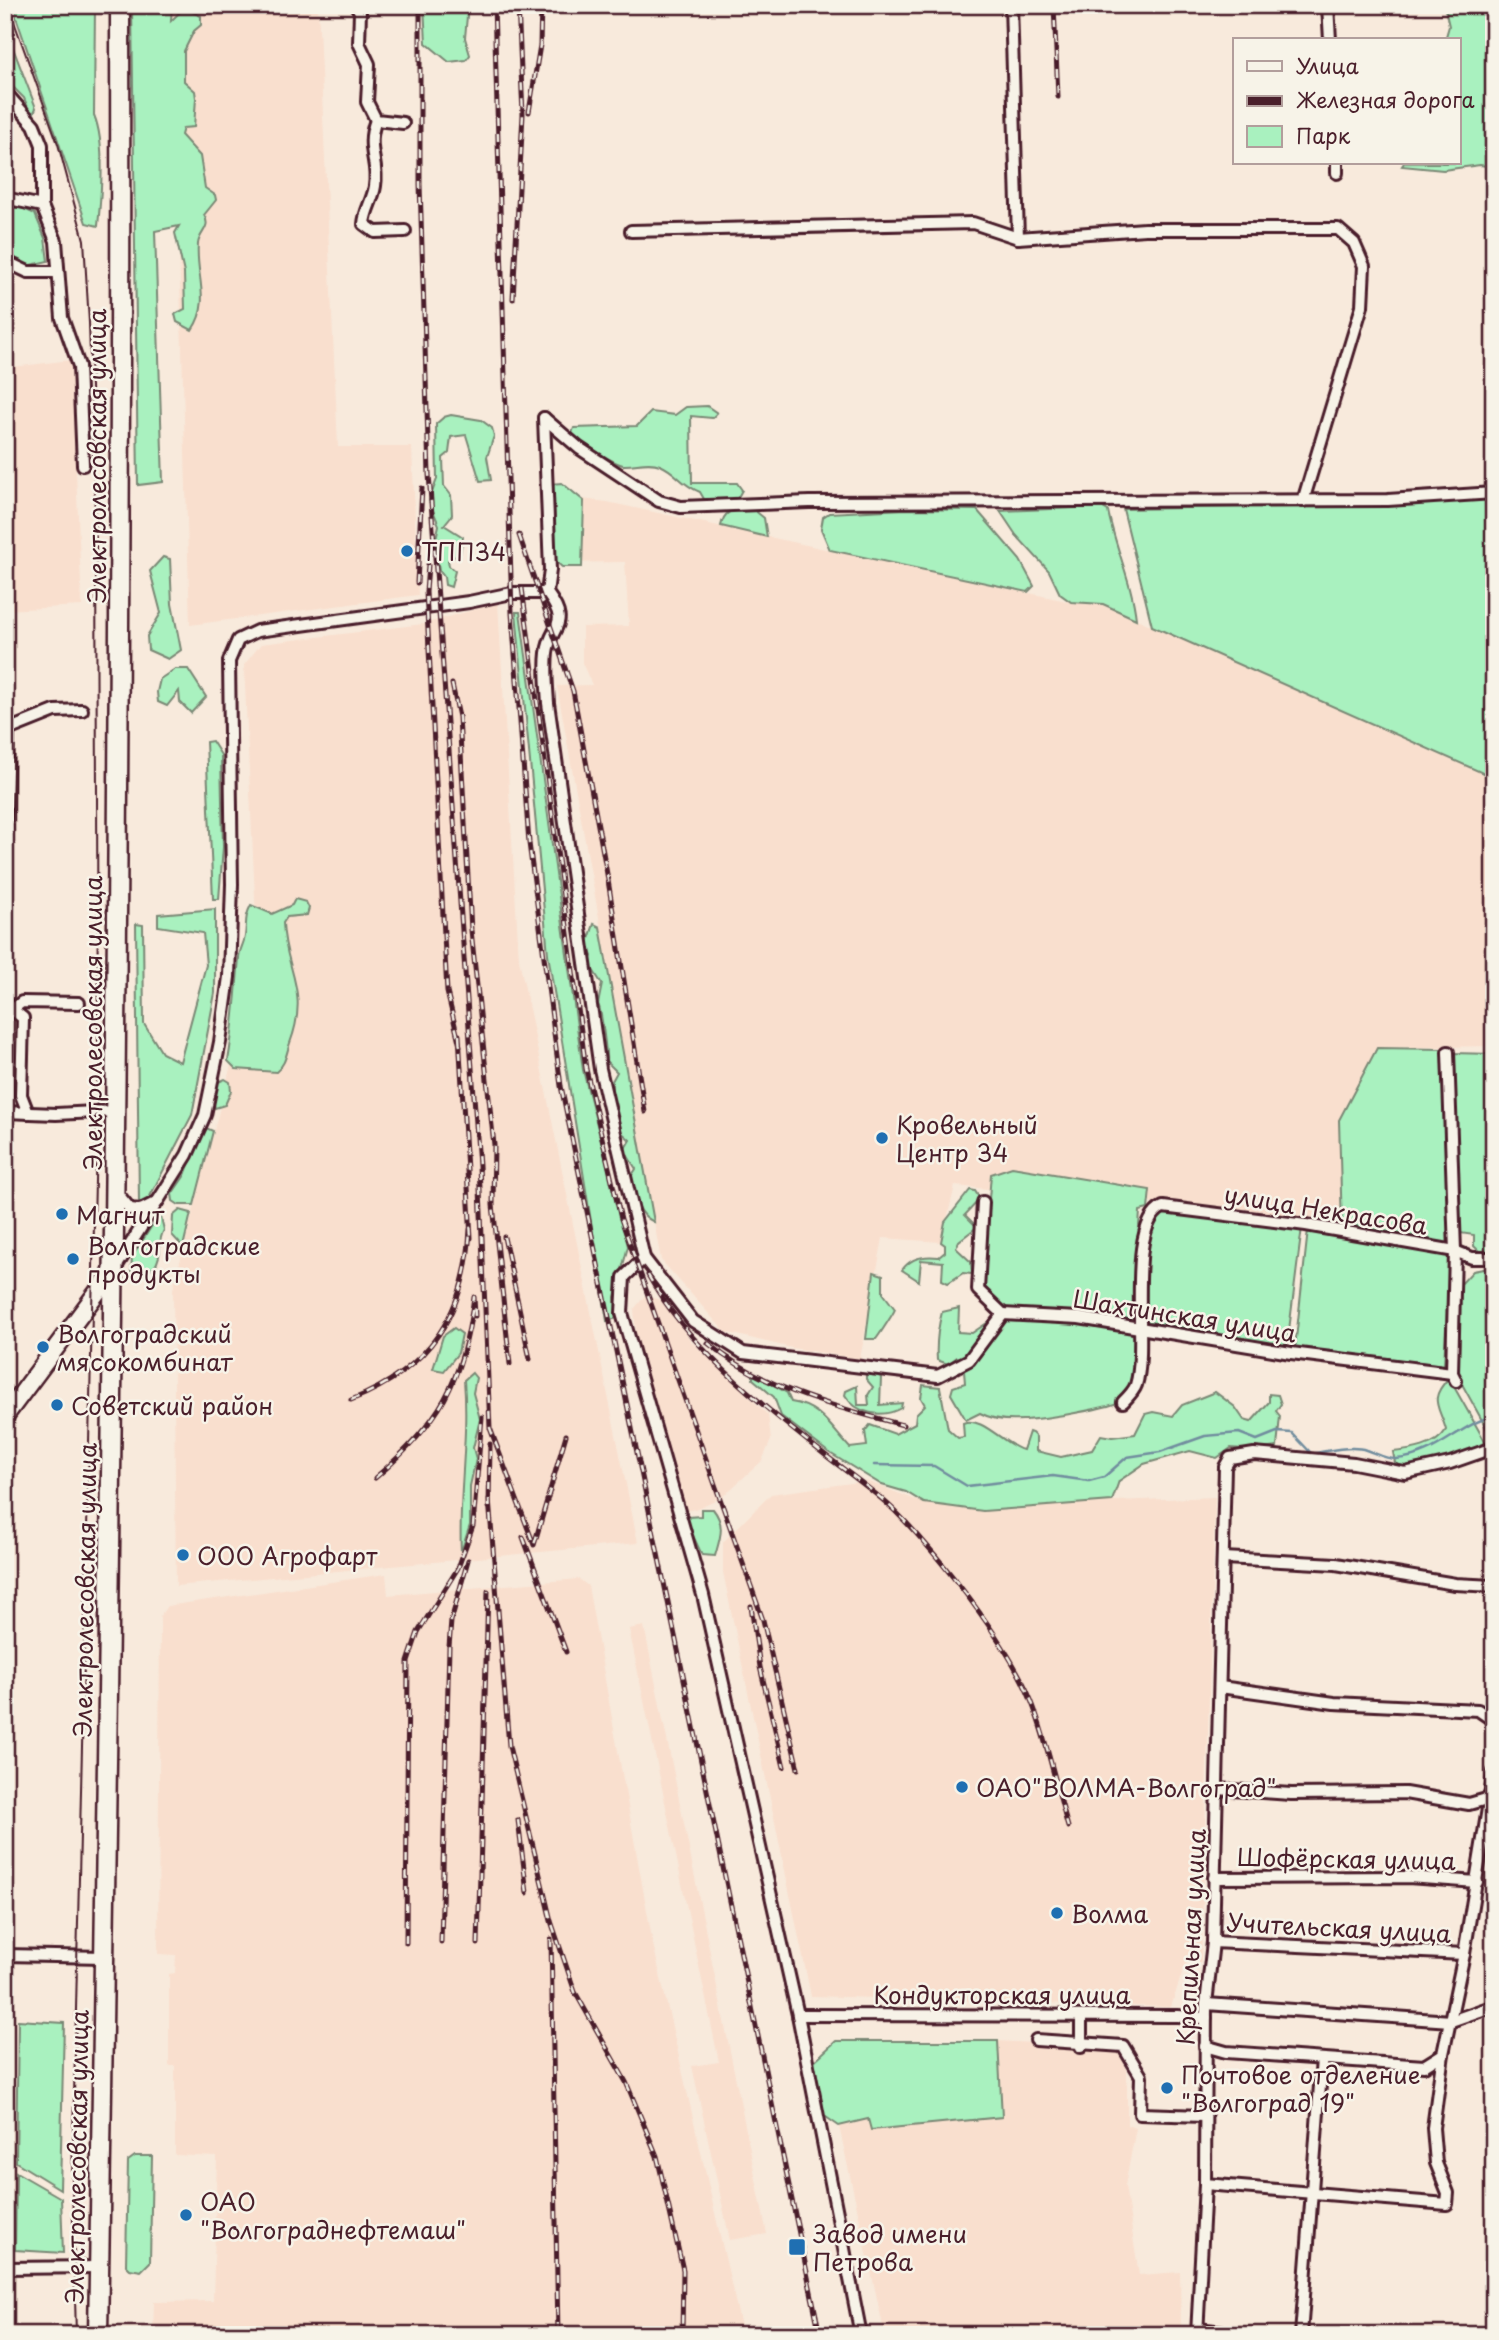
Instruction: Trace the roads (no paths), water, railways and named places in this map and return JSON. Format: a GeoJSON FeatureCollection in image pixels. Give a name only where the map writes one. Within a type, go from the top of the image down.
{"type":"FeatureCollection","features":[{"type":"Feature","properties":{"kind":"main road","name":"Электролесовская улица"},"geometry":{"type":"LineString","coordinates":[[98,2335],[113,1271],[117,1193],[115,1111],[122,480],[120,5]]}},
{"type":"Feature","properties":{"kind":"street"},"geometry":{"type":"LineString","coordinates":[[356,5],[359,12],[359,43],[369,64],[367,102],[376,120],[370,136],[375,187],[365,212],[364,224],[374,232],[405,232]]}},
{"type":"Feature","properties":{"kind":"street"},"geometry":{"type":"LineString","coordinates":[[1011,5],[1018,238]]}},
{"type":"Feature","properties":{"kind":"street"},"geometry":{"type":"LineString","coordinates":[[1328,5],[1330,38]]}},
{"type":"Feature","properties":{"kind":"street"},"geometry":{"type":"LineString","coordinates":[[5,92],[34,125],[41,145],[42,206],[56,241],[62,318],[79,366],[83,465]]}},
{"type":"Feature","properties":{"kind":"street"},"geometry":{"type":"LineString","coordinates":[[376,120],[403,123]]}},
{"type":"Feature","properties":{"kind":"street"},"geometry":{"type":"LineString","coordinates":[[5,198],[42,206]]}},
{"type":"Feature","properties":{"kind":"street"},"geometry":{"type":"LineString","coordinates":[[631,231],[973,223],[1018,238],[1145,229],[1338,229],[1354,243],[1364,266],[1363,306],[1303,501]]}},
{"type":"Feature","properties":{"kind":"street"},"geometry":{"type":"LineString","coordinates":[[5,261],[28,272],[58,272]]}},
{"type":"Feature","properties":{"kind":"street"},"geometry":{"type":"LineString","coordinates":[[983,1202],[978,1290],[1003,1314],[968,1360],[938,1376],[743,1353],[693,1321],[644,1258],[600,1069],[548,703],[547,651],[559,628],[558,608],[547,593],[550,570],[544,418],[579,448],[636,486],[659,501],[681,508],[809,502],[1388,500],[1494,493]]}},
{"type":"Feature","properties":{"kind":"street"},"geometry":{"type":"LineString","coordinates":[[5,1416],[113,1271],[187,1155],[205,1115],[229,977],[232,837],[229,662],[238,640],[257,631],[433,607],[512,593],[547,593]]}},
{"type":"Feature","properties":{"kind":"street"},"geometry":{"type":"LineString","coordinates":[[5,845],[6,731],[55,711],[82,710]]}},
{"type":"Feature","properties":{"kind":"street"},"geometry":{"type":"LineString","coordinates":[[8,1008],[22,1002],[79,1003]]}},
{"type":"Feature","properties":{"kind":"street"},"geometry":{"type":"LineString","coordinates":[[8,1008],[23,1018],[22,1095],[28,1113]]}},
{"type":"Feature","properties":{"kind":"street"},"geometry":{"type":"LineString","coordinates":[[1448,1052],[1455,1251]]}},
{"type":"Feature","properties":{"kind":"street"},"geometry":{"type":"LineString","coordinates":[[7,1109],[28,1113],[115,1111]]}},
{"type":"Feature","properties":{"kind":"street"},"geometry":{"type":"LineString","coordinates":[[117,1193],[130,1209],[141,1210],[157,1202]]}},
{"type":"Feature","properties":{"kind":"street","name":"улица Некрасова"},"geometry":{"type":"LineString","coordinates":[[1139,1329],[1144,1229],[1152,1212],[1163,1207],[1219,1213],[1455,1251],[1472,1258],[1494,1258]]}},
{"type":"Feature","properties":{"kind":"street","name":"Шахтинская улица"},"geometry":{"type":"LineString","coordinates":[[1003,1314],[1080,1318],[1454,1377],[1455,1251]]}},
{"type":"Feature","properties":{"kind":"street"},"geometry":{"type":"LineString","coordinates":[[644,1258],[624,1277],[622,1313],[704,1595],[798,2015],[861,2335]]}},
{"type":"Feature","properties":{"kind":"street"},"geometry":{"type":"LineString","coordinates":[[1123,1402],[1136,1387],[1142,1354],[1139,1329]]}},
{"type":"Feature","properties":{"kind":"street","name":"Крепильная улица"},"geometry":{"type":"LineString","coordinates":[[1198,2332],[1205,2185],[1206,2004],[1213,1942],[1225,1467],[1230,1458],[1254,1454],[1354,1463],[1405,1473],[1450,1463],[1492,1446]]}},
{"type":"Feature","properties":{"kind":"street"},"geometry":{"type":"LineString","coordinates":[[1224,1558],[1336,1564],[1455,1584],[1494,1586]]}},
{"type":"Feature","properties":{"kind":"street"},"geometry":{"type":"LineString","coordinates":[[1220,1687],[1334,1703],[1478,1710],[1494,1721]]}},
{"type":"Feature","properties":{"kind":"street"},"geometry":{"type":"LineString","coordinates":[[1205,2185],[1447,2204],[1448,2193],[1436,2163],[1433,2128],[1443,2054],[1464,1954],[1494,1772]]}},
{"type":"Feature","properties":{"kind":"street"},"geometry":{"type":"LineString","coordinates":[[1217,1789],[1291,1794],[1405,1793],[1469,1804],[1490,1798]]}},
{"type":"Feature","properties":{"kind":"street","name":"Шофёрская улица"},"geometry":{"type":"LineString","coordinates":[[1214,1878],[1408,1877],[1477,1882]]}},
{"type":"Feature","properties":{"kind":"street","name":"Учительская улица"},"geometry":{"type":"LineString","coordinates":[[1213,1942],[1464,1954]]}},
{"type":"Feature","properties":{"kind":"street"},"geometry":{"type":"LineString","coordinates":[[5,1955],[104,1957]]}},
{"type":"Feature","properties":{"kind":"street"},"geometry":{"type":"LineString","coordinates":[[1206,2004],[1451,2021],[1494,2006]]}},
{"type":"Feature","properties":{"kind":"street","name":"Кондукторская улица"},"geometry":{"type":"LineString","coordinates":[[798,2015],[1206,2018]]}},
{"type":"Feature","properties":{"kind":"street"},"geometry":{"type":"LineString","coordinates":[[1081,2015],[1081,2045]]}},
{"type":"Feature","properties":{"kind":"street"},"geometry":{"type":"LineString","coordinates":[[1036,2040],[1124,2046],[1141,2076],[1140,2114],[1204,2116]]}},
{"type":"Feature","properties":{"kind":"street"},"geometry":{"type":"LineString","coordinates":[[1205,2046],[1226,2052],[1424,2066],[1443,2054]]}},
{"type":"Feature","properties":{"kind":"street"},"geometry":{"type":"LineString","coordinates":[[1301,2335],[1322,2059]]}},
{"type":"Feature","properties":{"kind":"street"},"geometry":{"type":"LineString","coordinates":[[5,2268],[99,2267]]}},
{"type":"Feature","properties":{"kind":"street"},"geometry":{"type":"LineString","coordinates":[[1198,2332],[1249,2335]]}},
{"type":"Feature","properties":{"kind":"waterway"},"geometry":{"type":"LineString","coordinates":[[874,1465],[934,1466],[967,1486],[1053,1476],[1089,1481],[1104,1477],[1127,1457],[1160,1452],[1205,1436],[1239,1433],[1257,1440],[1277,1432],[1292,1433],[1312,1454],[1354,1448],[1396,1459],[1423,1453],[1481,1420],[1494,1416]]}},
{"type":"Feature","properties":{"kind":"tram line"},"geometry":{"type":"LineString","coordinates":[[8,5],[58,144],[84,240],[96,546],[98,1050],[72,2183],[76,2335]]}},
{"type":"Feature","properties":{"kind":"railway"},"geometry":{"type":"LineString","coordinates":[[420,5],[420,184],[429,474],[479,1165],[490,1428],[534,1545],[566,1435]]}},
{"type":"Feature","properties":{"kind":"railway"},"geometry":{"type":"LineString","coordinates":[[494,5],[512,613],[529,843],[561,1086],[820,2335]]}},
{"type":"Feature","properties":{"kind":"railway"},"geometry":{"type":"LineString","coordinates":[[513,299],[523,114],[518,5]]}},
{"type":"Feature","properties":{"kind":"railway"},"geometry":{"type":"LineString","coordinates":[[529,112],[540,45],[541,5]]}},
{"type":"Feature","properties":{"kind":"railway"},"geometry":{"type":"LineString","coordinates":[[1054,5],[1058,97]]}},
{"type":"Feature","properties":{"kind":"railway"},"geometry":{"type":"LineString","coordinates":[[417,583],[422,488]]}},
{"type":"Feature","properties":{"kind":"railway"},"geometry":{"type":"LineString","coordinates":[[519,535],[573,691],[607,874],[645,1112]]}},
{"type":"Feature","properties":{"kind":"railway"},"geometry":{"type":"LineString","coordinates":[[428,565],[426,592],[447,992],[460,1046]]}},
{"type":"Feature","properties":{"kind":"railway"},"geometry":{"type":"LineString","coordinates":[[522,588],[586,1069],[621,1219],[763,1620],[798,1769]]}},
{"type":"Feature","properties":{"kind":"railway"},"geometry":{"type":"LineString","coordinates":[[452,684],[459,717],[471,930],[494,1145],[493,1205],[510,1364]]}},
{"type":"Feature","properties":{"kind":"railway"},"geometry":{"type":"LineString","coordinates":[[459,1035],[471,1238]]}},
{"type":"Feature","properties":{"kind":"railway"},"geometry":{"type":"LineString","coordinates":[[351,1400],[402,1372],[439,1334],[461,1287],[470,1229]]}},
{"type":"Feature","properties":{"kind":"railway"},"geometry":{"type":"LineString","coordinates":[[504,1237],[530,1359]]}},
{"type":"Feature","properties":{"kind":"railway"},"geometry":{"type":"LineString","coordinates":[[648,1275],[665,1302],[706,1352],[779,1418],[888,1504],[932,1551],[971,1601],[1006,1653],[1031,1700],[1047,1747],[1068,1827]]}},
{"type":"Feature","properties":{"kind":"railway"},"geometry":{"type":"LineString","coordinates":[[375,1478],[416,1438],[445,1399],[463,1353],[474,1297],[475,1316]]}},
{"type":"Feature","properties":{"kind":"railway"},"geometry":{"type":"LineString","coordinates":[[708,1343],[752,1373],[776,1384],[826,1403],[903,1425]]}},
{"type":"Feature","properties":{"kind":"railway"},"geometry":{"type":"LineString","coordinates":[[406,1943],[408,1662],[418,1632],[458,1568],[473,1526],[482,1417]]}},
{"type":"Feature","properties":{"kind":"railway"},"geometry":{"type":"LineString","coordinates":[[489,1507],[490,1444]]}},
{"type":"Feature","properties":{"kind":"railway"},"geometry":{"type":"LineString","coordinates":[[489,1499],[509,1746],[551,1921],[575,1992],[626,2082],[657,2156],[683,2270],[682,2335]]}},
{"type":"Feature","properties":{"kind":"railway"},"geometry":{"type":"LineString","coordinates":[[523,1537],[566,1652]]}},
{"type":"Feature","properties":{"kind":"railway"},"geometry":{"type":"LineString","coordinates":[[441,1942],[449,1647],[451,1621],[468,1560]]}},
{"type":"Feature","properties":{"kind":"railway"},"geometry":{"type":"LineString","coordinates":[[478,1944],[488,1591]]}},
{"type":"Feature","properties":{"kind":"railway"},"geometry":{"type":"LineString","coordinates":[[751,1606],[760,1667],[784,1767]]}},
{"type":"Feature","properties":{"kind":"railway"},"geometry":{"type":"LineString","coordinates":[[518,1820],[527,1893]]}},
{"type":"Feature","properties":{"kind":"railway"},"geometry":{"type":"LineString","coordinates":[[551,1939],[558,2335]]}},
{"type":"Feature","properties":{"kind":"place","name":"ТПП34"},"geometry":{"type":"Point","coordinates":[407,551]}},
{"type":"Feature","properties":{"kind":"place","name":"Кровельный Центр 34"},"geometry":{"type":"Point","coordinates":[882,1138]}},
{"type":"Feature","properties":{"kind":"place","name":"Магнит"},"geometry":{"type":"Point","coordinates":[62,1214]}},
{"type":"Feature","properties":{"kind":"place","name":"Волгоградские продукты"},"geometry":{"type":"Point","coordinates":[73,1259]}},
{"type":"Feature","properties":{"kind":"place","name":"Волгоградский мясокомбинат"},"geometry":{"type":"Point","coordinates":[43,1347]}},
{"type":"Feature","properties":{"kind":"place","name":"Советский район"},"geometry":{"type":"Point","coordinates":[57,1405]}},
{"type":"Feature","properties":{"kind":"place","name":"ООО Агрофарт"},"geometry":{"type":"Point","coordinates":[183,1555]}},
{"type":"Feature","properties":{"kind":"place","name":"ОАО\"ВОЛМА-Волгоград\""},"geometry":{"type":"Point","coordinates":[962,1787]}},
{"type":"Feature","properties":{"kind":"place","name":"Волма"},"geometry":{"type":"Point","coordinates":[1057,1913]}},
{"type":"Feature","properties":{"kind":"place","name":"Почтовое отделение \"Волгоград 19\""},"geometry":{"type":"Point","coordinates":[1167,2088]}},
{"type":"Feature","properties":{"kind":"place","name":"ОАО \"Волгограднефтемаш\""},"geometry":{"type":"Point","coordinates":[186,2215]}},
{"type":"Feature","properties":{"kind":"place","name":"Завод имени Петрова"},"geometry":{"type":"Point","coordinates":[797,2247]}}]}
